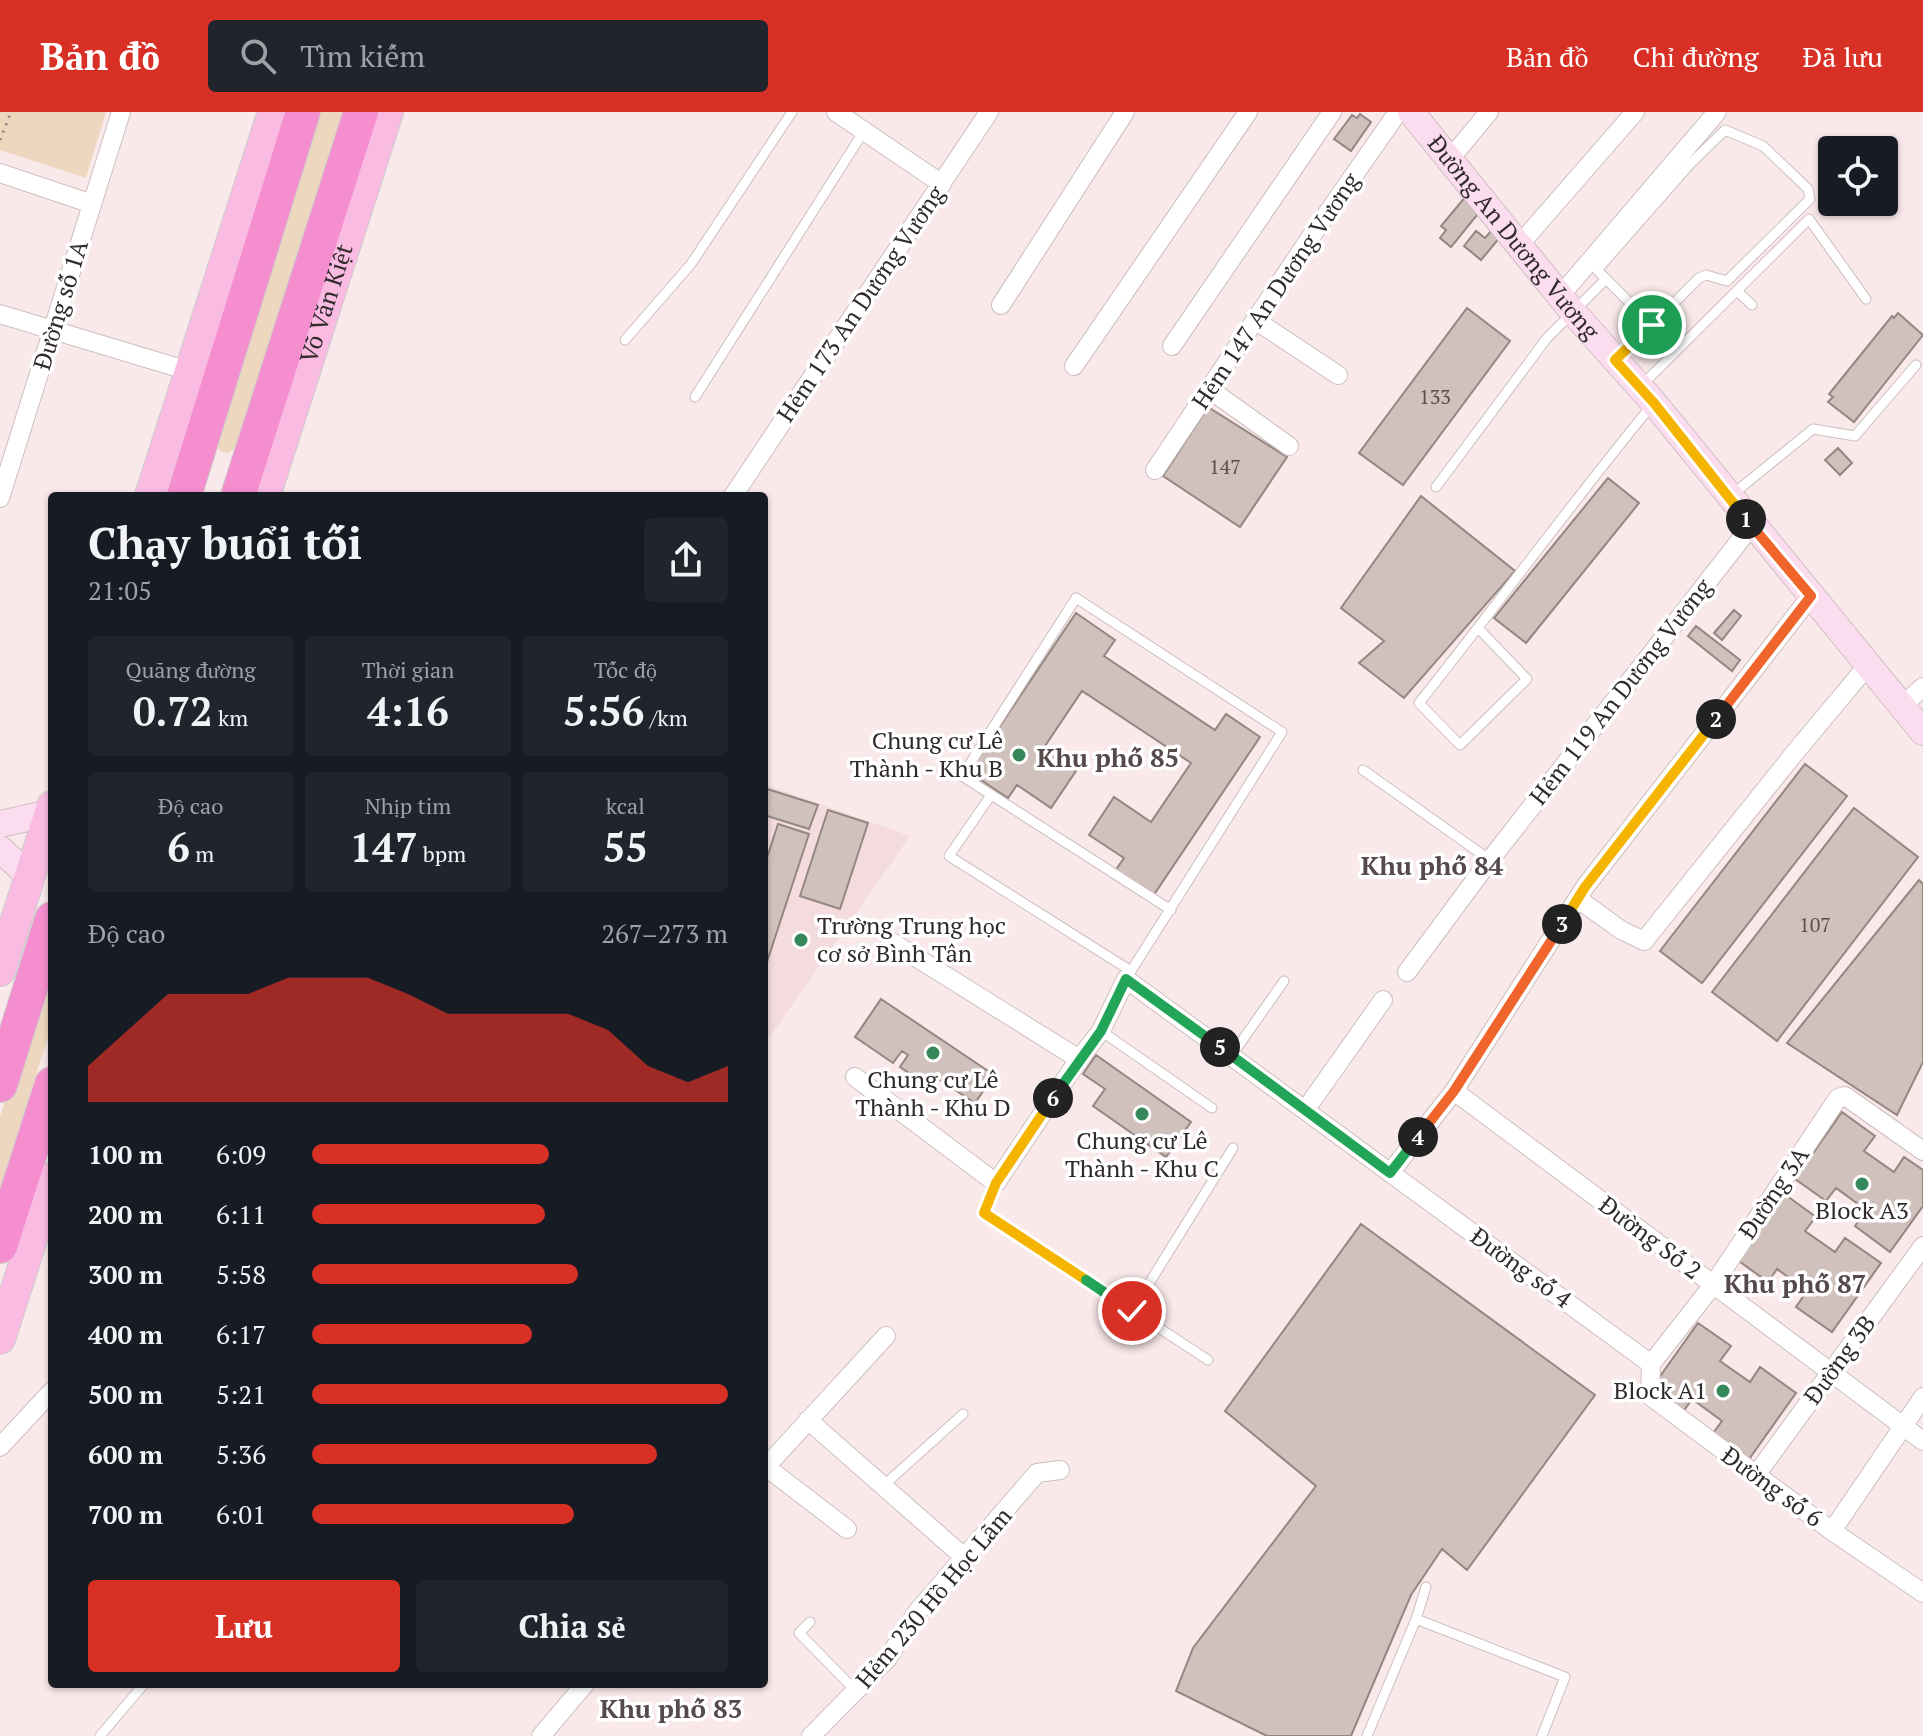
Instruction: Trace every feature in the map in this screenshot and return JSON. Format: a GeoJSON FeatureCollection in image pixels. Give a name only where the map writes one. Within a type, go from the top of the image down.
{"type":"FeatureCollection","features":[{"type":"Feature","properties":{"kind":"highway"},"geometry":{"type":"LineString","coordinates":[[185,492],[303,112]]}},
{"type":"Feature","properties":{"kind":"highway","name":"Võ Văn Kiệt"},"geometry":{"type":"LineString","coordinates":[[239,492],[361,112]]}},
{"type":"Feature","properties":{"kind":"highway"},"geometry":{"type":"LineString","coordinates":[[0,1085],[48,932]]}},
{"type":"Feature","properties":{"kind":"highway"},"geometry":{"type":"LineString","coordinates":[[0,1246],[48,1096]]}},
{"type":"Feature","properties":{"kind":"main road"},"geometry":{"type":"LineString","coordinates":[[151,492],[273,112]]}},
{"type":"Feature","properties":{"kind":"main road","name":"Võ Văn Kiệt"},"geometry":{"type":"LineString","coordinates":[[266,492],[388,112]]}},
{"type":"Feature","properties":{"kind":"main road","name":"Đường An Dương Vương"},"geometry":{"type":"LineString","coordinates":[[1411,112],[1923,732]]}},
{"type":"Feature","properties":{"kind":"main road"},"geometry":{"type":"LineString","coordinates":[[0,824],[48,811]]}},
{"type":"Feature","properties":{"kind":"main road"},"geometry":{"type":"LineString","coordinates":[[0,971],[48,819]]}},
{"type":"Feature","properties":{"kind":"main road"},"geometry":{"type":"LineString","coordinates":[[0,849],[29,876]]}},
{"type":"Feature","properties":{"kind":"main road"},"geometry":{"type":"LineString","coordinates":[[0,1339],[48,1189]]}},
{"type":"Feature","properties":{"kind":"street","name":"Đường số 1A"},"geometry":{"type":"LineString","coordinates":[[0,498],[4,469],[53,331],[121,112]]}},
{"type":"Feature","properties":{"kind":"street"},"geometry":{"type":"LineString","coordinates":[[836,112],[942,184]]}},
{"type":"Feature","properties":{"kind":"street","name":"Hẻm 173 An Dương Vương"},"geometry":{"type":"LineString","coordinates":[[736,492],[989,112]]}},
{"type":"Feature","properties":{"kind":"street"},"geometry":{"type":"LineString","coordinates":[[1001,305],[1125,112]]}},
{"type":"Feature","properties":{"kind":"street"},"geometry":{"type":"LineString","coordinates":[[1074,366],[1248,112]]}},
{"type":"Feature","properties":{"kind":"street"},"geometry":{"type":"LineString","coordinates":[[1172,346],[1332,112]]}},
{"type":"Feature","properties":{"kind":"street","name":"Hẻm 147 An Dương Vương"},"geometry":{"type":"LineString","coordinates":[[1155,470],[1398,112]]}},
{"type":"Feature","properties":{"kind":"street"},"geometry":{"type":"LineString","coordinates":[[1450,159],[1489,112]]}},
{"type":"Feature","properties":{"kind":"street"},"geometry":{"type":"LineString","coordinates":[[1520,244],[1635,112]]}},
{"type":"Feature","properties":{"kind":"street"},"geometry":{"type":"LineString","coordinates":[[1567,304],[1717,112]]}},
{"type":"Feature","properties":{"kind":"street"},"geometry":{"type":"LineString","coordinates":[[0,173],[92,204]]}},
{"type":"Feature","properties":{"kind":"street"},"geometry":{"type":"LineString","coordinates":[[0,314],[189,371]]}},
{"type":"Feature","properties":{"kind":"street"},"geometry":{"type":"LineString","coordinates":[[1255,320],[1338,375]]}},
{"type":"Feature","properties":{"kind":"street"},"geometry":{"type":"LineString","coordinates":[[1209,389],[1289,446]]}},
{"type":"Feature","properties":{"kind":"street","name":"Hẻm 119 An Dương Vương"},"geometry":{"type":"LineString","coordinates":[[1407,972],[1490,860],[1752,525]]}},
{"type":"Feature","properties":{"kind":"street"},"geometry":{"type":"LineString","coordinates":[[1390,1173],[1454,1091],[1578,899],[1811,596]]}},
{"type":"Feature","properties":{"kind":"street"},"geometry":{"type":"LineString","coordinates":[[1578,899],[1621,930],[1644,941],[1868,665]]}},
{"type":"Feature","properties":{"kind":"street"},"geometry":{"type":"LineString","coordinates":[[1902,706],[1923,687]]}},
{"type":"Feature","properties":{"kind":"street"},"geometry":{"type":"LineString","coordinates":[[890,941],[1079,1059]]}},
{"type":"Feature","properties":{"kind":"street"},"geometry":{"type":"LineString","coordinates":[[855,1077],[996,1183],[1101,1031],[1128,975]]}},
{"type":"Feature","properties":{"kind":"street","name":"Đường số 4"},"geometry":{"type":"LineString","coordinates":[[1128,975],[1390,1173],[1651,1364]]}},
{"type":"Feature","properties":{"kind":"street"},"geometry":{"type":"LineString","coordinates":[[1306,1109],[1383,1000]]}},
{"type":"Feature","properties":{"kind":"street","name":"Đường Số 2"},"geometry":{"type":"LineString","coordinates":[[1454,1091],[1923,1441]]}},
{"type":"Feature","properties":{"kind":"street","name":"Đường 3A"},"geometry":{"type":"LineString","coordinates":[[1651,1364],[1713,1285],[1838,1098],[1845,1096],[1923,1151]]}},
{"type":"Feature","properties":{"kind":"street","name":"Đường 3B"},"geometry":{"type":"LineString","coordinates":[[1756,1475],[1923,1246]]}},
{"type":"Feature","properties":{"kind":"street"},"geometry":{"type":"LineString","coordinates":[[768,1465],[886,1336]]}},
{"type":"Feature","properties":{"kind":"street","name":"Đường số 6"},"geometry":{"type":"LineString","coordinates":[[1651,1364],[1650,1396],[1832,1531],[1923,1593]]}},
{"type":"Feature","properties":{"kind":"street"},"geometry":{"type":"LineString","coordinates":[[0,1447],[48,1395]]}},
{"type":"Feature","properties":{"kind":"street"},"geometry":{"type":"LineString","coordinates":[[1832,1531],[1923,1397]]}},
{"type":"Feature","properties":{"kind":"street"},"geometry":{"type":"LineString","coordinates":[[808,1420],[965,1558]]}},
{"type":"Feature","properties":{"kind":"street"},"geometry":{"type":"LineString","coordinates":[[768,1470],[847,1529]]}},
{"type":"Feature","properties":{"kind":"street","name":"Hẻm 230 Hồ Học Lãm"},"geometry":{"type":"LineString","coordinates":[[811,1736],[888,1658],[917,1612],[1037,1473],[1060,1470]]}},
{"type":"Feature","properties":{"kind":"street"},"geometry":{"type":"LineString","coordinates":[[541,1736],[582,1688]]}},
{"type":"Feature","properties":{"kind":"lane"},"geometry":{"type":"LineString","coordinates":[[625,340],[691,264],[792,112]]}},
{"type":"Feature","properties":{"kind":"lane"},"geometry":{"type":"LineString","coordinates":[[1615,360],[1652,325],[1699,278],[1706,275],[1727,281],[1805,204],[1810,194],[1763,146],[1728,129],[1722,132],[1597,270],[1652,325]]}},
{"type":"Feature","properties":{"kind":"lane"},"geometry":{"type":"LineString","coordinates":[[695,397],[864,131]]}},
{"type":"Feature","properties":{"kind":"lane"},"geometry":{"type":"LineString","coordinates":[[1478,628],[1527,679],[1460,745],[1419,703],[1593,477],[1646,395],[1737,291],[1809,219],[1866,299]]}},
{"type":"Feature","properties":{"kind":"lane"},"geometry":{"type":"LineString","coordinates":[[1436,487],[1547,338],[1567,304],[1606,279]]}},
{"type":"Feature","properties":{"kind":"lane"},"geometry":{"type":"LineString","coordinates":[[1737,291],[1752,305]]}},
{"type":"Feature","properties":{"kind":"lane"},"geometry":{"type":"LineString","coordinates":[[1730,496],[1813,429],[1855,436],[1916,365]]}},
{"type":"Feature","properties":{"kind":"lane"},"geometry":{"type":"LineString","coordinates":[[991,795],[949,856],[1128,975],[1171,910],[1282,732],[1076,598],[962,776],[1171,910]]}},
{"type":"Feature","properties":{"kind":"lane"},"geometry":{"type":"LineString","coordinates":[[1363,770],[1490,860]]}},
{"type":"Feature","properties":{"kind":"lane"},"geometry":{"type":"LineString","coordinates":[[1232,1055],[1284,981]]}},
{"type":"Feature","properties":{"kind":"lane"},"geometry":{"type":"LineString","coordinates":[[1101,1031],[1212,1108]]}},
{"type":"Feature","properties":{"kind":"lane"},"geometry":{"type":"LineString","coordinates":[[1132,1311],[1233,1148]]}},
{"type":"Feature","properties":{"kind":"lane"},"geometry":{"type":"LineString","coordinates":[[996,1183],[984,1213],[1208,1360]]}},
{"type":"Feature","properties":{"kind":"lane"},"geometry":{"type":"LineString","coordinates":[[883,1486],[963,1414]]}},
{"type":"Feature","properties":{"kind":"lane"},"geometry":{"type":"LineString","coordinates":[[1367,1736],[1416,1619],[1426,1587]]}},
{"type":"Feature","properties":{"kind":"lane"},"geometry":{"type":"LineString","coordinates":[[1416,1619],[1565,1677],[1542,1736]]}},
{"type":"Feature","properties":{"kind":"lane"},"geometry":{"type":"LineString","coordinates":[[810,1622],[799,1633],[856,1691]]}},
{"type":"Feature","properties":{"kind":"lane"},"geometry":{"type":"LineString","coordinates":[[100,1736],[141,1688]]}},
{"type":"Feature","properties":{"kind":"path"},"geometry":{"type":"LineString","coordinates":[[0,140],[11,112]]}},
{"type":"Feature","properties":{"kind":"shaded area"},"geometry":{"type":"Polygon","coordinates":[[[0,112],[106,112],[86,178],[0,150],[0,112]]]}},
{"type":"Feature","properties":{"kind":"shaded area"},"geometry":{"type":"Polygon","coordinates":[[[320,112],[343,112],[237,446],[229,453],[222,452],[216,440],[320,112]]]}},
{"type":"Feature","properties":{"kind":"shaded area","name":"Trường Trung học cơ sở Bình Tân"},"geometry":{"type":"Polygon","coordinates":[[[768,785],[910,836],[768,1039],[768,785]]]}},
{"type":"Feature","properties":{"kind":"shaded area"},"geometry":{"type":"Polygon","coordinates":[[[48,967],[48,1038],[0,1188],[0,1117],[48,967]]]}},
{"type":"Feature","properties":{"kind":"building"},"geometry":{"type":"Polygon","coordinates":[[[1360,114],[1371,122],[1351,151],[1334,139],[1352,115],[1357,118],[1360,114]]]}},
{"type":"Feature","properties":{"kind":"building"},"geometry":{"type":"Polygon","coordinates":[[[1466,196],[1482,209],[1451,247],[1440,238],[1446,230],[1441,226],[1466,196]]]}},
{"type":"Feature","properties":{"kind":"building"},"geometry":{"type":"Polygon","coordinates":[[[1493,229],[1501,236],[1481,260],[1464,246],[1476,231],[1485,238],[1493,229]]]}},
{"type":"Feature","properties":{"kind":"building"},"geometry":{"type":"Polygon","coordinates":[[[1467,308],[1510,341],[1403,485],[1359,453],[1467,308]]]}},
{"type":"Feature","properties":{"kind":"building"},"geometry":{"type":"Polygon","coordinates":[[[1898,313],[1923,335],[1854,422],[1828,402],[1833,397],[1829,394],[1892,316],[1894,318],[1898,313]]]}},
{"type":"Feature","properties":{"kind":"building"},"geometry":{"type":"Polygon","coordinates":[[[1208,407],[1287,457],[1240,527],[1163,476],[1208,407]]]}},
{"type":"Feature","properties":{"kind":"building"},"geometry":{"type":"Polygon","coordinates":[[[1838,448],[1852,463],[1840,475],[1825,460],[1838,448]]]}},
{"type":"Feature","properties":{"kind":"building"},"geometry":{"type":"Polygon","coordinates":[[[1608,478],[1639,503],[1526,643],[1494,618],[1608,478]]]}},
{"type":"Feature","properties":{"kind":"building"},"geometry":{"type":"Polygon","coordinates":[[[1421,496],[1515,571],[1404,698],[1359,663],[1384,641],[1341,608],[1421,496]]]}},
{"type":"Feature","properties":{"kind":"building"},"geometry":{"type":"Polygon","coordinates":[[[1734,610],[1741,616],[1722,640],[1714,633],[1734,610]]]}},
{"type":"Feature","properties":{"kind":"building","name":"Chung cư Lê Thành - Khu B"},"geometry":{"type":"Polygon","coordinates":[[[1076,613],[1115,640],[1104,656],[1215,730],[1226,714],[1260,737],[1153,896],[1115,871],[1124,858],[1089,835],[1114,797],[1151,822],[1191,763],[1082,691],[1045,746],[1078,768],[1051,808],[1017,785],[1008,798],[969,772],[1076,613]]]}},
{"type":"Feature","properties":{"kind":"building"},"geometry":{"type":"Polygon","coordinates":[[[1696,626],[1740,660],[1732,671],[1688,636],[1696,626]]]}},
{"type":"Feature","properties":{"kind":"building"},"geometry":{"type":"Polygon","coordinates":[[[1805,764],[1847,796],[1702,983],[1660,951],[1805,764]]]}},
{"type":"Feature","properties":{"kind":"building"},"geometry":{"type":"Polygon","coordinates":[[[768,789],[818,805],[809,829],[768,816],[768,789]]]}},
{"type":"Feature","properties":{"kind":"building"},"geometry":{"type":"Polygon","coordinates":[[[1854,808],[1918,857],[1777,1041],[1712,992],[1854,808]]]}},
{"type":"Feature","properties":{"kind":"building"},"geometry":{"type":"Polygon","coordinates":[[[828,810],[868,823],[840,909],[800,896],[828,810]]]}},
{"type":"Feature","properties":{"kind":"building"},"geometry":{"type":"Polygon","coordinates":[[[778,824],[809,834],[768,959],[768,855],[778,824]]]}},
{"type":"Feature","properties":{"kind":"building"},"geometry":{"type":"Polygon","coordinates":[[[1919,880],[1923,884],[1923,1062],[1897,1115],[1787,1043],[1919,880]]]}},
{"type":"Feature","properties":{"kind":"building","name":"Chung cư Lê Thành - Khu D"},"geometry":{"type":"Polygon","coordinates":[[[881,999],[994,1075],[975,1103],[937,1078],[931,1088],[900,1067],[908,1055],[902,1051],[893,1063],[855,1037],[881,999]]]}},
{"type":"Feature","properties":{"kind":"building","name":"Chung cư Lê Thành - Khu C"},"geometry":{"type":"Polygon","coordinates":[[[1096,1055],[1191,1122],[1166,1157],[1093,1106],[1105,1089],[1083,1074],[1096,1055]]]}},
{"type":"Feature","properties":{"kind":"building","name":"Block A3"},"geometry":{"type":"Polygon","coordinates":[[[1842,1112],[1875,1136],[1864,1151],[1894,1172],[1904,1157],[1923,1170],[1923,1206],[1890,1252],[1855,1226],[1866,1210],[1836,1188],[1826,1201],[1795,1179],[1842,1112]]]}},
{"type":"Feature","properties":{"kind":"building"},"geometry":{"type":"Polygon","coordinates":[[[1783,1193],[1816,1217],[1805,1231],[1835,1252],[1845,1238],[1881,1263],[1832,1332],[1796,1307],[1807,1291],[1777,1269],[1768,1282],[1736,1259],[1783,1193]]]}},
{"type":"Feature","properties":{"kind":"building"},"geometry":{"type":"Polygon","coordinates":[[[1361,1224],[1595,1395],[1467,1570],[1442,1549],[1411,1595],[1351,1736],[1267,1736],[1176,1691],[1193,1648],[1316,1486],[1225,1411],[1361,1224]]]}},
{"type":"Feature","properties":{"kind":"building","name":"Block A1"},"geometry":{"type":"Polygon","coordinates":[[[1698,1323],[1731,1346],[1720,1361],[1750,1382],[1760,1367],[1796,1393],[1747,1462],[1711,1436],[1722,1421],[1692,1399],[1683,1412],[1651,1389],[1698,1323]]]}},
{"type":"Feature","properties":{"kind":"place","name":"Chung cư Lê Thành - Khu B"},"geometry":{"type":"Point","coordinates":[1019,755]}},
{"type":"Feature","properties":{"kind":"place","name":"Trường Trung học cơ sở Bình Tân"},"geometry":{"type":"Point","coordinates":[801,940]}},
{"type":"Feature","properties":{"kind":"place","name":"Chung cư Lê Thành - Khu D"},"geometry":{"type":"Point","coordinates":[933,1053]}},
{"type":"Feature","properties":{"kind":"place","name":"Chung cư Lê Thành - Khu C"},"geometry":{"type":"Point","coordinates":[1142,1114]}},
{"type":"Feature","properties":{"kind":"place","name":"Block A3"},"geometry":{"type":"Point","coordinates":[1862,1184]}},
{"type":"Feature","properties":{"kind":"place","name":"Block A1"},"geometry":{"type":"Point","coordinates":[1723,1391]}},
{"type":"Feature","properties":{"kind":"district","name":"Khu phố 85"},"geometry":{"type":"Point","coordinates":[1108,758]}},
{"type":"Feature","properties":{"kind":"district","name":"Khu phố 84"},"geometry":{"type":"Point","coordinates":[1432,866]}},
{"type":"Feature","properties":{"kind":"district","name":"Khu phố 87"},"geometry":{"type":"Point","coordinates":[1795,1284]}},
{"type":"Feature","properties":{"kind":"district","name":"Khu phố 83"},"geometry":{"type":"Point","coordinates":[671,1709]}},
{"type":"Feature","properties":{"kind":"route"},"geometry":{"type":"LineString","coordinates":[[1132,1311],[984,1213],[996,1183],[1101,1031],[1126,979],[1390,1173],[1454,1091],[1585,887],[1811,596],[1654,403],[1615,360],[1652,325]]}}]}
